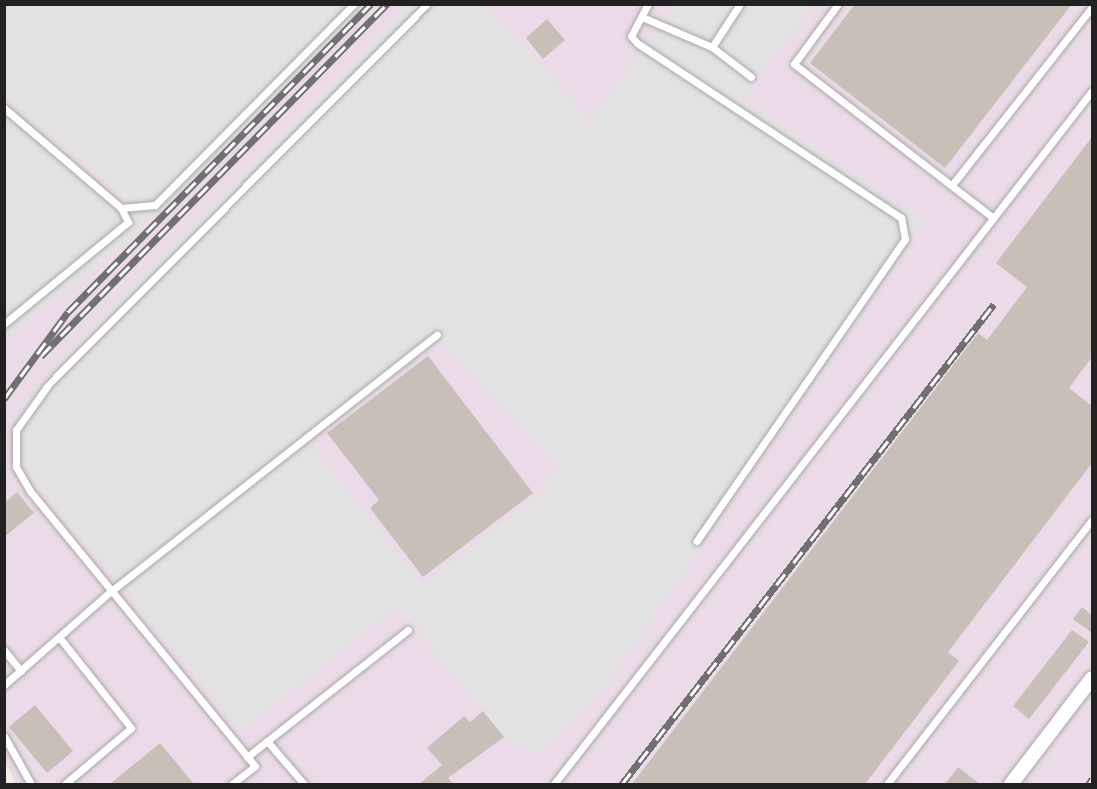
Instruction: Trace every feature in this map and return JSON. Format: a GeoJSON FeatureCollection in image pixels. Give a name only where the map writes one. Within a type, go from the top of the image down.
{"type":"FeatureCollection","features":[{"type":"Feature","properties":{"kind":"street"},"geometry":{"type":"LineString","coordinates":[[1011,784],[1092,678]]}},
{"type":"Feature","properties":{"kind":"lane"},"geometry":{"type":"LineString","coordinates":[[121,208],[155,205],[354,4]]}},
{"type":"Feature","properties":{"kind":"lane"},"geometry":{"type":"LineString","coordinates":[[232,784],[255,766],[110,592],[16,467],[16,430],[48,385],[427,4]]}},
{"type":"Feature","properties":{"kind":"lane"},"geometry":{"type":"LineString","coordinates":[[648,4],[631,36],[637,43],[901,218],[905,239],[697,541]]}},
{"type":"Feature","properties":{"kind":"lane"},"geometry":{"type":"LineString","coordinates":[[712,47],[740,4]]}},
{"type":"Feature","properties":{"kind":"lane"},"geometry":{"type":"LineString","coordinates":[[838,4],[794,64],[993,218]]}},
{"type":"Feature","properties":{"kind":"lane"},"geometry":{"type":"LineString","coordinates":[[952,185],[1092,8]]}},
{"type":"Feature","properties":{"kind":"lane"},"geometry":{"type":"LineString","coordinates":[[642,17],[712,47],[751,77]]}},
{"type":"Feature","properties":{"kind":"lane"},"geometry":{"type":"LineString","coordinates":[[554,784],[1092,91]]}},
{"type":"Feature","properties":{"kind":"lane"},"geometry":{"type":"LineString","coordinates":[[4,108],[121,208],[126,225],[4,324]]}},
{"type":"Feature","properties":{"kind":"lane"},"geometry":{"type":"LineString","coordinates":[[4,686],[110,592],[437,335]]}},
{"type":"Feature","properties":{"kind":"lane"},"geometry":{"type":"LineString","coordinates":[[887,784],[1092,520]]}},
{"type":"Feature","properties":{"kind":"lane"},"geometry":{"type":"LineString","coordinates":[[247,757],[408,630]]}},
{"type":"Feature","properties":{"kind":"lane"},"geometry":{"type":"LineString","coordinates":[[59,637],[131,728],[65,784]]}},
{"type":"Feature","properties":{"kind":"lane"},"geometry":{"type":"LineString","coordinates":[[4,650],[21,671]]}},
{"type":"Feature","properties":{"kind":"lane"},"geometry":{"type":"LineString","coordinates":[[4,736],[31,784]]}},
{"type":"Feature","properties":{"kind":"lane"},"geometry":{"type":"LineString","coordinates":[[267,741],[304,784]]}},
{"type":"Feature","properties":{"kind":"shaded area"},"geometry":{"type":"Polygon","coordinates":[[[5,5],[1092,5],[1092,784],[16,784],[5,762],[5,5]]]}},
{"type":"Feature","properties":{"kind":"shaded area"},"geometry":{"type":"Polygon","coordinates":[[[5,5],[365,5],[150,221],[5,94],[5,5]]]}},
{"type":"Feature","properties":{"kind":"shaded area"},"geometry":{"type":"Polygon","coordinates":[[[409,5],[485,5],[591,121],[673,5],[813,5],[742,98],[923,222],[597,698],[539,755],[504,737],[397,606],[241,731],[31,478],[7,431],[31,392],[409,5]],[[439,341],[309,441],[422,586],[537,496],[559,466],[439,341]]]}},
{"type":"Feature","properties":{"kind":"shaded area"},"geometry":{"type":"Polygon","coordinates":[[[5,99],[144,220],[136,236],[5,337],[5,99]]]}},
{"type":"Feature","properties":{"kind":"building"},"geometry":{"type":"Polygon","coordinates":[[[855,4],[1072,4],[945,168],[810,63],[855,4]]]}},
{"type":"Feature","properties":{"kind":"building"},"geometry":{"type":"Polygon","coordinates":[[[547,19],[565,40],[543,59],[526,38],[547,19]]]}},
{"type":"Feature","properties":{"kind":"building"},"geometry":{"type":"Polygon","coordinates":[[[1092,137],[1092,357],[1069,388],[1092,406],[1092,463],[948,652],[959,661],[865,784],[632,784],[978,333],[987,340],[1027,287],[996,263],[1092,137]]]}},
{"type":"Feature","properties":{"kind":"building"},"geometry":{"type":"Polygon","coordinates":[[[428,356],[533,493],[423,577],[370,508],[379,500],[327,433],[428,356]]]}},
{"type":"Feature","properties":{"kind":"building"},"geometry":{"type":"Polygon","coordinates":[[[17,492],[34,513],[4,537],[4,503],[17,492]]]}},
{"type":"Feature","properties":{"kind":"building"},"geometry":{"type":"Polygon","coordinates":[[[1082,607],[1092,615],[1092,633],[1073,619],[1082,607]]]}},
{"type":"Feature","properties":{"kind":"building"},"geometry":{"type":"Polygon","coordinates":[[[1072,630],[1089,642],[1029,719],[1013,706],[1072,630]]]}},
{"type":"Feature","properties":{"kind":"building"},"geometry":{"type":"Polygon","coordinates":[[[35,705],[73,751],[47,773],[9,727],[35,705]]]}},
{"type":"Feature","properties":{"kind":"building"},"geometry":{"type":"Polygon","coordinates":[[[483,711],[504,737],[448,778],[453,784],[419,784],[442,765],[427,748],[464,716],[470,722],[483,711]]]}},
{"type":"Feature","properties":{"kind":"building"},"geometry":{"type":"Polygon","coordinates":[[[160,743],[194,784],[110,784],[160,743]]]}},
{"type":"Feature","properties":{"kind":"building"},"geometry":{"type":"Polygon","coordinates":[[[958,767],[980,784],[945,784],[958,767]]]}},
{"type":"Feature","properties":{"kind":"railway"},"geometry":{"type":"LineString","coordinates":[[4,399],[68,312],[371,4]]}},
{"type":"Feature","properties":{"kind":"railway"},"geometry":{"type":"LineString","coordinates":[[41,356],[387,4]]}},
{"type":"Feature","properties":{"kind":"railway"},"geometry":{"type":"LineString","coordinates":[[622,784],[994,304]]}},
{"type":"Feature","properties":{"kind":"railway"},"geometry":{"type":"LineString","coordinates":[[1089,784],[1092,779]]}}]}
